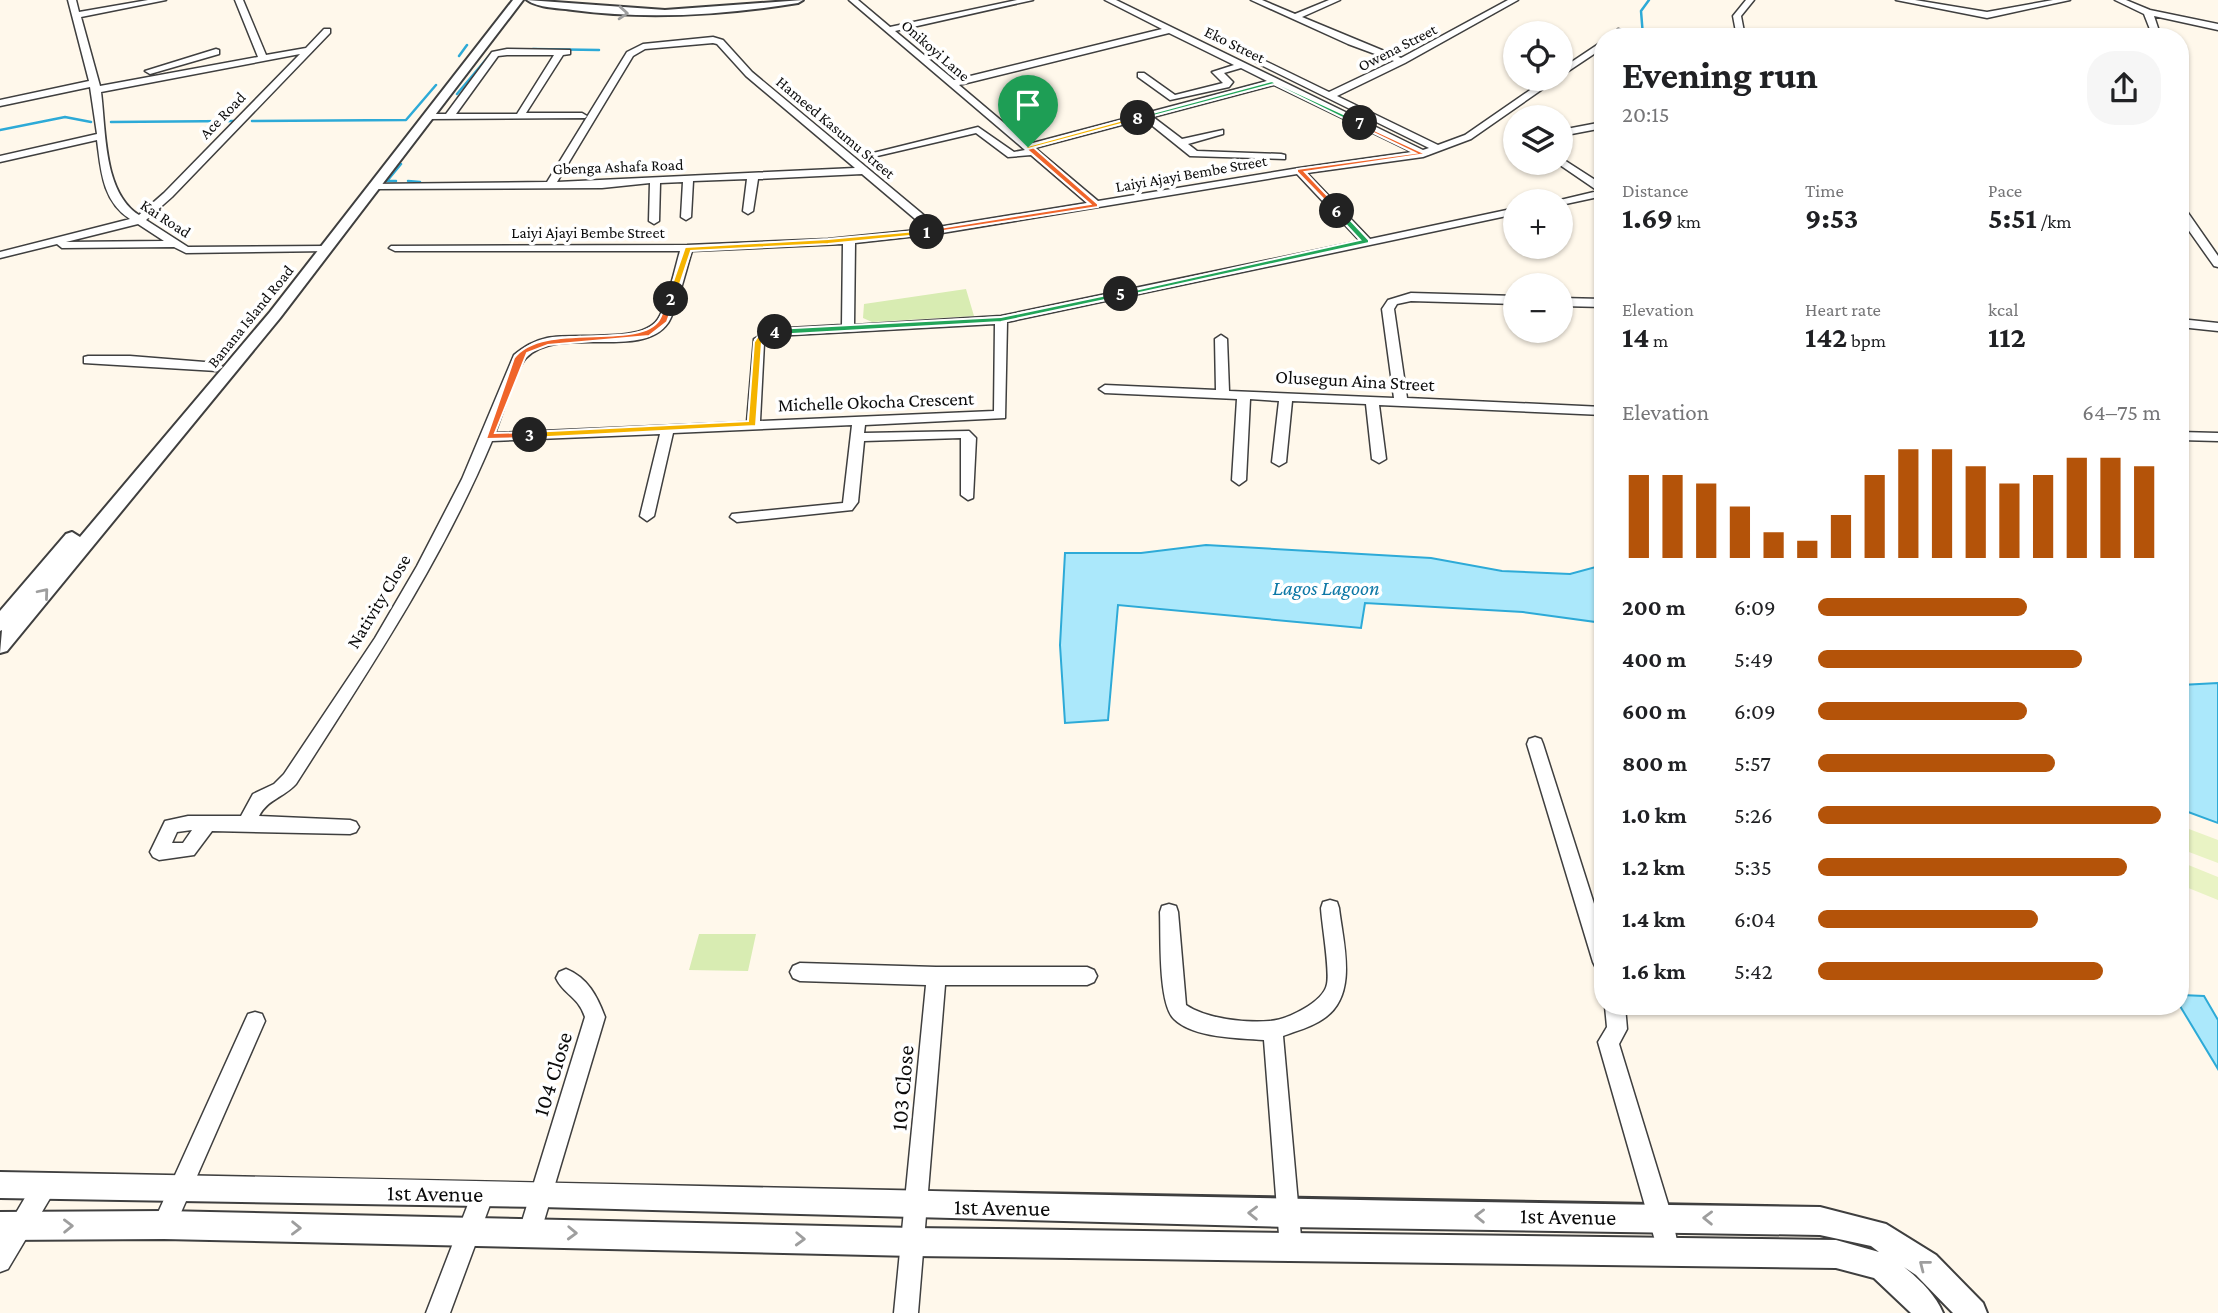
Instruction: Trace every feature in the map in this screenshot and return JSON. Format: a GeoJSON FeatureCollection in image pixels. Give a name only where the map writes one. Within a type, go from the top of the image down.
{"type":"FeatureCollection","features":[{"type":"Feature","properties":{"kind":"street","name":"Kai Road"},"geometry":{"type":"LineString","coordinates":[[72,0],[95,87],[112,193],[118,203],[186,250],[318,249]]}},
{"type":"Feature","properties":{"kind":"street"},"geometry":{"type":"LineString","coordinates":[[76,15],[162,0]]}},
{"type":"Feature","properties":{"kind":"street"},"geometry":{"type":"LineString","coordinates":[[239,0],[264,58]]}},
{"type":"Feature","properties":{"kind":"street","name":"Banana Island Road"},"geometry":{"type":"LineString","coordinates":[[0,646],[275,315],[318,249],[510,0]]}},
{"type":"Feature","properties":{"kind":"street","name":"Banana Island Road"},"geometry":{"type":"LineString","coordinates":[[0,624],[374,186],[518,0]]}},
{"type":"Feature","properties":{"kind":"street"},"geometry":{"type":"LineString","coordinates":[[532,0],[600,12],[659,15],[729,11],[798,0]]}},
{"type":"Feature","properties":{"kind":"street","name":"Onikoyi Lane"},"geometry":{"type":"LineString","coordinates":[[853,0],[1096,205]]}},
{"type":"Feature","properties":{"kind":"street"},"geometry":{"type":"LineString","coordinates":[[889,30],[1029,0]]}},
{"type":"Feature","properties":{"kind":"street","name":"Eko Street"},"geometry":{"type":"LineString","coordinates":[[1109,0],[1423,154]]}},
{"type":"Feature","properties":{"kind":"street","name":"Eko Street"},"geometry":{"type":"LineString","coordinates":[[1130,0],[1438,149]]}},
{"type":"Feature","properties":{"kind":"street"},"geometry":{"type":"LineString","coordinates":[[1255,0],[1402,61]]}},
{"type":"Feature","properties":{"kind":"street"},"geometry":{"type":"LineString","coordinates":[[1296,16],[1336,0]]}},
{"type":"Feature","properties":{"kind":"street","name":"Owena Street"},"geometry":{"type":"LineString","coordinates":[[1329,96],[1402,61],[1514,0]]}},
{"type":"Feature","properties":{"kind":"street"},"geometry":{"type":"LineString","coordinates":[[1739,28],[1737,16],[1750,0]]}},
{"type":"Feature","properties":{"kind":"street"},"geometry":{"type":"LineString","coordinates":[[1900,0],[1987,15],[2066,0]]}},
{"type":"Feature","properties":{"kind":"street"},"geometry":{"type":"LineString","coordinates":[[2119,0],[2148,12],[2218,27]]}},
{"type":"Feature","properties":{"kind":"street"},"geometry":{"type":"LineString","coordinates":[[2148,12],[2154,28]]}},
{"type":"Feature","properties":{"kind":"street"},"geometry":{"type":"LineString","coordinates":[[951,84],[1169,30]]}},
{"type":"Feature","properties":{"kind":"street","name":"Ace Road"},"geometry":{"type":"LineString","coordinates":[[139,220],[168,195],[327,31]]}},
{"type":"Feature","properties":{"kind":"street","name":"Hameed Kasumu Street"},"geometry":{"type":"LineString","coordinates":[[551,184],[630,54],[643,47],[720,42],[749,74],[936,231]]}},
{"type":"Feature","properties":{"kind":"street"},"geometry":{"type":"LineString","coordinates":[[0,103],[132,83],[307,50]]}},
{"type":"Feature","properties":{"kind":"street"},"geometry":{"type":"LineString","coordinates":[[1573,65],[1594,50]]}},
{"type":"Feature","properties":{"kind":"street"},"geometry":{"type":"LineString","coordinates":[[132,83],[138,75],[216,52]]}},
{"type":"Feature","properties":{"kind":"street"},"geometry":{"type":"LineString","coordinates":[[449,117],[495,54],[564,52],[520,117]]}},
{"type":"Feature","properties":{"kind":"street"},"geometry":{"type":"LineString","coordinates":[[1141,75],[1169,97],[1178,97],[1226,85],[1228,82],[1217,72],[1243,65]]}},
{"type":"Feature","properties":{"kind":"street"},"geometry":{"type":"LineString","coordinates":[[877,155],[978,130],[1012,155],[1275,82]]}},
{"type":"Feature","properties":{"kind":"street","name":"Laiyi Ajayi Bembe Street"},"geometry":{"type":"LineString","coordinates":[[395,248],[687,248],[849,240],[936,231],[1299,171],[1423,154],[1468,137],[1535,91]]}},
{"type":"Feature","properties":{"kind":"street"},"geometry":{"type":"LineString","coordinates":[[429,117],[582,116]]}},
{"type":"Feature","properties":{"kind":"street"},"geometry":{"type":"LineString","coordinates":[[1146,116],[1197,155],[1281,157]]}},
{"type":"Feature","properties":{"kind":"street"},"geometry":{"type":"LineString","coordinates":[[1573,131],[1594,127]]}},
{"type":"Feature","properties":{"kind":"street"},"geometry":{"type":"LineString","coordinates":[[1180,143],[1220,132]]}},
{"type":"Feature","properties":{"kind":"street"},"geometry":{"type":"LineString","coordinates":[[0,159],[102,136]]}},
{"type":"Feature","properties":{"kind":"street"},"geometry":{"type":"LineString","coordinates":[[1573,170],[1594,185]]}},
{"type":"Feature","properties":{"kind":"street","name":"Gbenga Ashafa Road"},"geometry":{"type":"LineString","coordinates":[[374,186],[602,185],[655,180],[863,171]]}},
{"type":"Feature","properties":{"kind":"street"},"geometry":{"type":"LineString","coordinates":[[1299,171],[1366,242]]}},
{"type":"Feature","properties":{"kind":"street"},"geometry":{"type":"LineString","coordinates":[[748,211],[753,176]]}},
{"type":"Feature","properties":{"kind":"street"},"geometry":{"type":"LineString","coordinates":[[686,217],[688,179]]}},
{"type":"Feature","properties":{"kind":"street"},"geometry":{"type":"LineString","coordinates":[[654,220],[655,180]]}},
{"type":"Feature","properties":{"kind":"street"},"geometry":{"type":"LineString","coordinates":[[1573,199],[1594,194]]}},
{"type":"Feature","properties":{"kind":"street"},"geometry":{"type":"LineString","coordinates":[[753,424],[758,342],[761,338],[779,331],[1001,320],[1503,214]]}},
{"type":"Feature","properties":{"kind":"street"},"geometry":{"type":"LineString","coordinates":[[0,255],[139,220]]}},
{"type":"Feature","properties":{"kind":"street"},"geometry":{"type":"LineString","coordinates":[[2189,222],[2218,264]]}},
{"type":"Feature","properties":{"kind":"street"},"geometry":{"type":"LineString","coordinates":[[848,328],[849,240]]}},
{"type":"Feature","properties":{"kind":"street"},"geometry":{"type":"LineString","coordinates":[[56,241],[72,246],[175,244]]}},
{"type":"Feature","properties":{"kind":"street"},"geometry":{"type":"LineString","coordinates":[[2205,245],[2218,246]]}},
{"type":"Feature","properties":{"kind":"street","name":"Nativity Close"},"geometry":{"type":"LineString","coordinates":[[246,823],[259,799],[280,789],[290,779],[408,595],[439,540],[489,437],[518,358],[524,351],[546,342],[632,336],[657,328],[663,322],[687,248]]}},
{"type":"Feature","properties":{"kind":"street"},"geometry":{"type":"LineString","coordinates":[[1401,401],[1388,309],[1392,302],[1411,297],[1503,300]]}},
{"type":"Feature","properties":{"kind":"street"},"geometry":{"type":"LineString","coordinates":[[1573,302],[1594,303]]}},
{"type":"Feature","properties":{"kind":"street","name":"Michelle Okocha Crescent"},"geometry":{"type":"LineString","coordinates":[[489,437],[1000,415],[1001,320]]}},
{"type":"Feature","properties":{"kind":"street"},"geometry":{"type":"LineString","coordinates":[[2189,324],[2218,327]]}},
{"type":"Feature","properties":{"kind":"street"},"geometry":{"type":"LineString","coordinates":[[1221,339],[1223,394]]}},
{"type":"Feature","properties":{"kind":"street"},"geometry":{"type":"LineString","coordinates":[[88,360],[130,360],[216,368]]}},
{"type":"Feature","properties":{"kind":"street","name":"Olusegun Aina Street"},"geometry":{"type":"LineString","coordinates":[[1105,389],[1594,411]]}},
{"type":"Feature","properties":{"kind":"street"},"geometry":{"type":"LineString","coordinates":[[1239,480],[1244,395]]}},
{"type":"Feature","properties":{"kind":"street"},"geometry":{"type":"LineString","coordinates":[[1279,462],[1286,396]]}},
{"type":"Feature","properties":{"kind":"street"},"geometry":{"type":"LineString","coordinates":[[1372,400],[1379,459]]}},
{"type":"Feature","properties":{"kind":"street"},"geometry":{"type":"LineString","coordinates":[[737,517],[847,508],[851,502],[859,421]]}},
{"type":"Feature","properties":{"kind":"street"},"geometry":{"type":"LineString","coordinates":[[647,516],[668,428]]}},
{"type":"Feature","properties":{"kind":"street"},"geometry":{"type":"LineString","coordinates":[[857,437],[964,435],[969,438],[968,495]]}},
{"type":"Feature","properties":{"kind":"street"},"geometry":{"type":"LineString","coordinates":[[2189,436],[2218,437]]}},
{"type":"Feature","properties":{"kind":"street"},"geometry":{"type":"LineString","coordinates":[[1535,744],[1594,933]]}},
{"type":"Feature","properties":{"kind":"street"},"geometry":{"type":"LineString","coordinates":[[208,824],[350,827]]}},
{"type":"Feature","properties":{"kind":"street"},"geometry":{"type":"LineString","coordinates":[[1169,912],[1175,1001],[1179,1011],[1206,1025],[1273,1031],[1316,1013],[1328,1003],[1337,985],[1329,908]]}},
{"type":"Feature","properties":{"kind":"street"},"geometry":{"type":"LineString","coordinates":[[800,972],[936,976],[1087,976]]}},
{"type":"Feature","properties":{"kind":"street","name":"103 Close"},"geometry":{"type":"LineString","coordinates":[[906,1313],[936,976]]}},
{"type":"Feature","properties":{"kind":"street","name":"104 Close"},"geometry":{"type":"LineString","coordinates":[[530,1231],[595,1017],[588,997],[566,978]]}},
{"type":"Feature","properties":{"kind":"street"},"geometry":{"type":"LineString","coordinates":[[1616,1015],[1617,1029],[1608,1042],[1661,1217],[1668,1251]]}},
{"type":"Feature","properties":{"kind":"street"},"geometry":{"type":"LineString","coordinates":[[164,1225],[255,1021]]}},
{"type":"Feature","properties":{"kind":"street"},"geometry":{"type":"LineString","coordinates":[[1273,1031],[1291,1248]]}},
{"type":"Feature","properties":{"kind":"street","name":"1st Avenue"},"geometry":{"type":"LineString","coordinates":[[0,1185],[541,1194],[1287,1214],[1820,1221],[1876,1234],[1926,1265],[1973,1313]]}},
{"type":"Feature","properties":{"kind":"street"},"geometry":{"type":"LineString","coordinates":[[0,1261],[10,1226],[44,1187]]}},
{"type":"Feature","properties":{"kind":"street"},"geometry":{"type":"LineString","coordinates":[[438,1313],[483,1194]]}},
{"type":"Feature","properties":{"kind":"street","name":"1st Avenue"},"geometry":{"type":"LineString","coordinates":[[10,1226],[164,1225],[530,1231],[913,1242],[1836,1254],[1881,1266],[1912,1292],[1929,1313]]}},
{"type":"Feature","properties":{"kind":"green space"},"geometry":{"type":"Polygon","coordinates":[[[966,289],[974,316],[872,322],[863,318],[864,304],[966,289]]]}},
{"type":"Feature","properties":{"kind":"green space"},"geometry":{"type":"Polygon","coordinates":[[[2189,829],[2218,840],[2218,863],[2189,852],[2189,829]]]}},
{"type":"Feature","properties":{"kind":"green space"},"geometry":{"type":"Polygon","coordinates":[[[2189,865],[2218,877],[2218,900],[2189,888],[2189,865]]]}},
{"type":"Feature","properties":{"kind":"green space"},"geometry":{"type":"Polygon","coordinates":[[[699,934],[756,934],[748,971],[689,970],[699,934]]]}},
{"type":"Feature","properties":{"kind":"water","name":"Lagos Lagoon"},"geometry":{"type":"Polygon","coordinates":[[[1206,545],[1431,558],[1502,571],[1570,574],[1594,567],[1594,622],[1523,612],[1365,603],[1361,628],[1118,605],[1108,720],[1065,723],[1060,645],[1065,553],[1141,553],[1206,545]]]}},
{"type":"Feature","properties":{"kind":"water"},"geometry":{"type":"Polygon","coordinates":[[[2218,683],[2218,823],[2189,812],[2189,685],[2218,683]]]}},
{"type":"Feature","properties":{"kind":"water"},"geometry":{"type":"Polygon","coordinates":[[[2189,995],[2204,996],[2218,1020],[2218,1069],[2185,1015],[2189,1015],[2189,995]]]}},
{"type":"Feature","properties":{"kind":"waterway"},"geometry":{"type":"LineString","coordinates":[[1642,28],[1641,11],[1649,0]]}},
{"type":"Feature","properties":{"kind":"waterway"},"geometry":{"type":"LineString","coordinates":[[459,56],[467,45]]}},
{"type":"Feature","properties":{"kind":"waterway"},"geometry":{"type":"LineString","coordinates":[[533,49],[599,50]]}},
{"type":"Feature","properties":{"kind":"waterway"},"geometry":{"type":"LineString","coordinates":[[457,94],[489,56],[494,54]]}},
{"type":"Feature","properties":{"kind":"waterway"},"geometry":{"type":"LineString","coordinates":[[252,121],[406,120],[436,85]]}},
{"type":"Feature","properties":{"kind":"waterway"},"geometry":{"type":"LineString","coordinates":[[0,130],[65,117],[91,122]]}},
{"type":"Feature","properties":{"kind":"waterway"},"geometry":{"type":"LineString","coordinates":[[111,122],[234,121]]}},
{"type":"Feature","properties":{"kind":"waterway"},"geometry":{"type":"LineString","coordinates":[[396,181],[387,181],[401,164]]}},
{"type":"Feature","properties":{"kind":"waterway"},"geometry":{"type":"LineString","coordinates":[[408,181],[420,182]]}},
{"type":"Feature","properties":{"kind":"route"},"geometry":{"type":"LineString","coordinates":[[1275,82],[1423,154],[1299,171],[1366,242],[1001,320],[771,333],[758,342],[753,424],[489,437],[518,358],[524,351],[546,342],[632,336],[646,334],[657,328],[663,322],[687,248],[904,235],[1096,205],[1028,147],[1275,82]]}}]}
